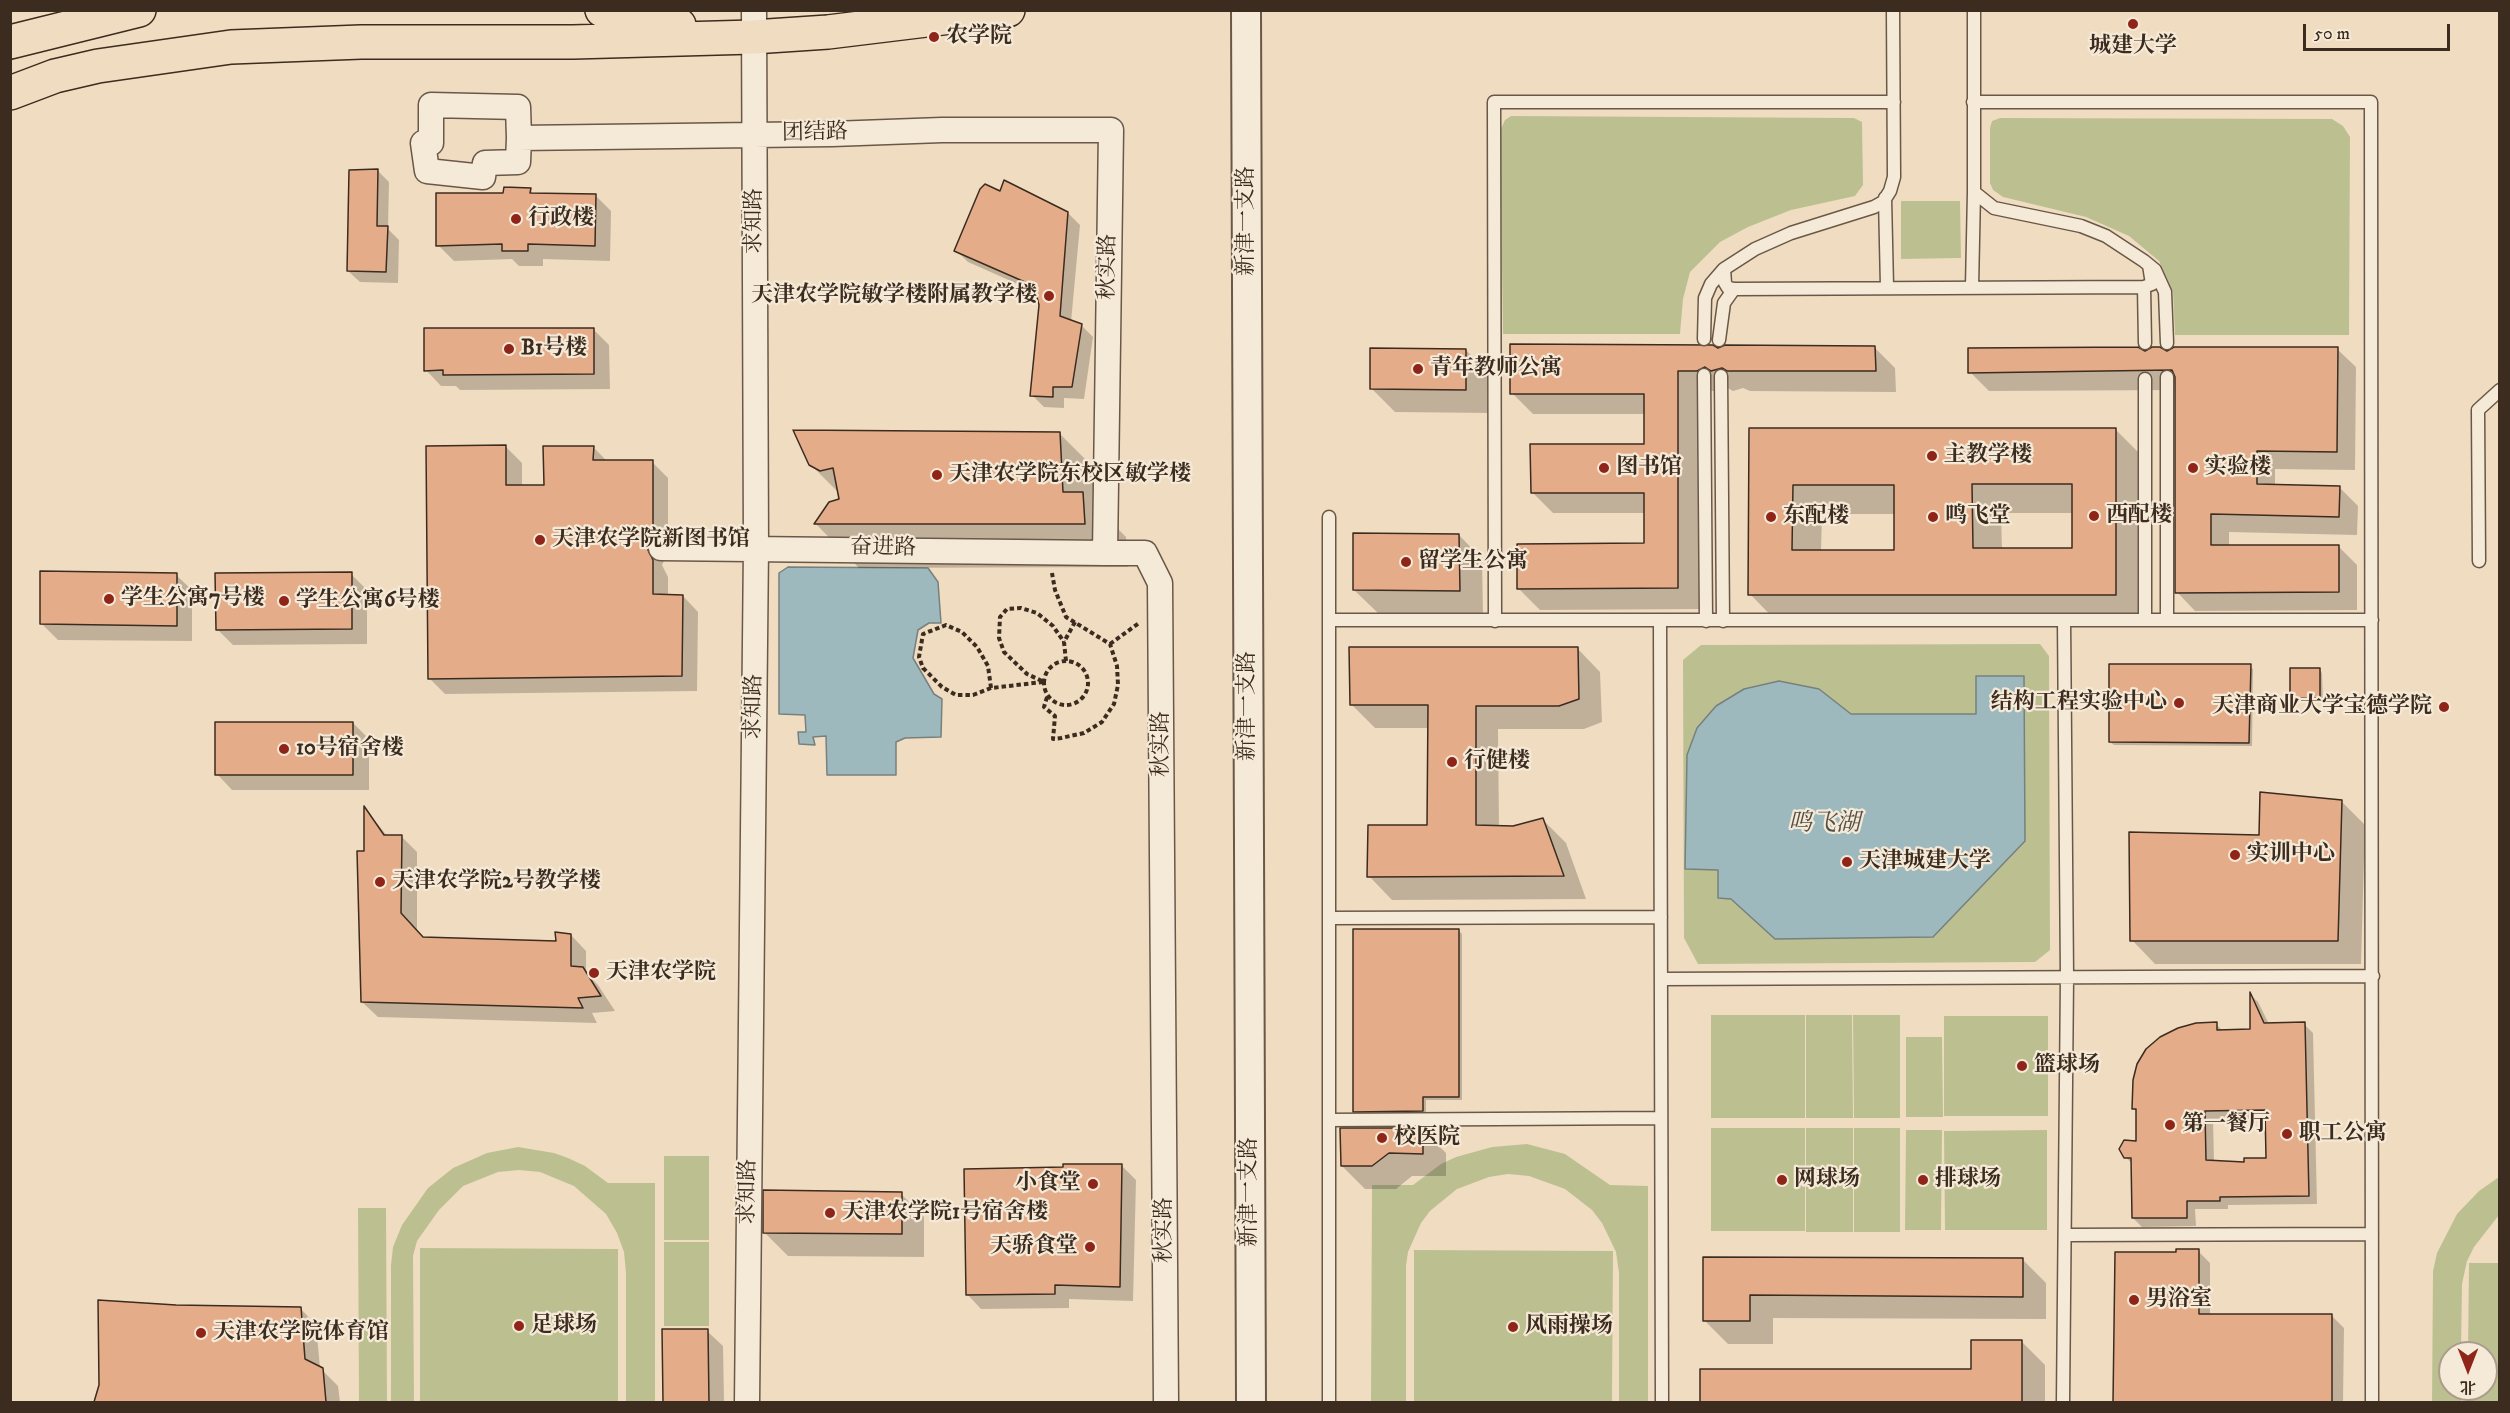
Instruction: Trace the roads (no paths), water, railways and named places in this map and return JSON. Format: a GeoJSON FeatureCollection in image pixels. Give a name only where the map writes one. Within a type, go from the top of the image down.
{"type":"FeatureCollection","features":[{"type":"Feature","properties":{"kind":"highway"},"geometry":{"type":"LineString","coordinates":[[10,42],[140,10]]}},
{"type":"Feature","properties":{"kind":"highway"},"geometry":{"type":"LineString","coordinates":[[602,10],[828,32],[1008,10]]}},
{"type":"Feature","properties":{"kind":"highway"},"geometry":{"type":"LineString","coordinates":[[10,93],[55,76],[98,66],[231,47],[360,42],[573,42],[754,24]]}},
{"type":"Feature","properties":{"kind":"street","name":"新津一支路"},"geometry":{"type":"LineString","coordinates":[[1246,10],[1251,1402]]}},
{"type":"Feature","properties":{"kind":"street","name":"求知路"},"geometry":{"type":"LineString","coordinates":[[747,1402],[756,547],[754,24]]}},
{"type":"Feature","properties":{"kind":"street"},"geometry":{"type":"LineString","coordinates":[[431,105],[518,108],[519,138],[518,162],[485,163],[483,177],[427,171],[423,143],[431,143],[431,105]]}},
{"type":"Feature","properties":{"kind":"street","name":"团结路"},"geometry":{"type":"LineString","coordinates":[[519,138],[942,130],[1111,130]]}},
{"type":"Feature","properties":{"kind":"street","name":"秋实路"},"geometry":{"type":"LineString","coordinates":[[1111,130],[1105,553],[1146,553],[1161,583],[1166,1402]]}},
{"type":"Feature","properties":{"kind":"street","name":"奋进路"},"geometry":{"type":"LineString","coordinates":[[661,548],[756,547],[1105,553]]}},
{"type":"Feature","properties":{"kind":"lane"},"geometry":{"type":"LineString","coordinates":[[1887,287],[1886,198],[1894,177],[1893,10]]}},
{"type":"Feature","properties":{"kind":"lane"},"geometry":{"type":"LineString","coordinates":[[1972,287],[1974,10]]}},
{"type":"Feature","properties":{"kind":"lane"},"geometry":{"type":"LineString","coordinates":[[1495,621],[1494,102],[1894,102]]}},
{"type":"Feature","properties":{"kind":"lane"},"geometry":{"type":"LineString","coordinates":[[1973,102],[2371,102],[2372,1402]]}},
{"type":"Feature","properties":{"kind":"lane"},"geometry":{"type":"LineString","coordinates":[[1974,192],[1994,208],[2057,220],[2089,229],[2124,246],[2149,265],[2162,281],[2165,292],[2167,343]]}},
{"type":"Feature","properties":{"kind":"lane"},"geometry":{"type":"LineString","coordinates":[[1704,339],[1705,298],[1711,284],[1724,269],[1771,242],[1816,225],[1857,214],[1874,207],[1886,198]]}},
{"type":"Feature","properties":{"kind":"lane"},"geometry":{"type":"LineString","coordinates":[[1724,269],[1725,283],[1728,288],[1734,289],[2144,287],[2152,284],[2149,265]]}},
{"type":"Feature","properties":{"kind":"lane"},"geometry":{"type":"LineString","coordinates":[[2144,287],[2145,343]]}},
{"type":"Feature","properties":{"kind":"lane"},"geometry":{"type":"LineString","coordinates":[[1719,340],[1724,303],[1734,289]]}},
{"type":"Feature","properties":{"kind":"lane"},"geometry":{"type":"LineString","coordinates":[[1704,375],[1706,621]]}},
{"type":"Feature","properties":{"kind":"lane"},"geometry":{"type":"LineString","coordinates":[[1721,376],[1724,621]]}},
{"type":"Feature","properties":{"kind":"lane"},"geometry":{"type":"LineString","coordinates":[[2167,377],[2167,620]]}},
{"type":"Feature","properties":{"kind":"lane"},"geometry":{"type":"LineString","coordinates":[[2145,379],[2145,620]]}},
{"type":"Feature","properties":{"kind":"lane"},"geometry":{"type":"LineString","coordinates":[[2479,561],[2478,410],[2499,390]]}},
{"type":"Feature","properties":{"kind":"lane"},"geometry":{"type":"LineString","coordinates":[[1329,517],[1329,1402]]}},
{"type":"Feature","properties":{"kind":"lane"},"geometry":{"type":"LineString","coordinates":[[1329,620],[2372,620]]}},
{"type":"Feature","properties":{"kind":"lane"},"geometry":{"type":"LineString","coordinates":[[2063,1402],[2067,977],[2064,620]]}},
{"type":"Feature","properties":{"kind":"lane"},"geometry":{"type":"LineString","coordinates":[[1660,621],[1662,1402]]}},
{"type":"Feature","properties":{"kind":"lane"},"geometry":{"type":"LineString","coordinates":[[1329,918],[1661,917]]}},
{"type":"Feature","properties":{"kind":"lane"},"geometry":{"type":"LineString","coordinates":[[1661,979],[2373,976]]}},
{"type":"Feature","properties":{"kind":"lane"},"geometry":{"type":"LineString","coordinates":[[1329,1120],[1661,1118]]}},
{"type":"Feature","properties":{"kind":"lane"},"geometry":{"type":"LineString","coordinates":[[2065,1234],[2372,1234]]}},
{"type":"Feature","properties":{"kind":"water"},"geometry":{"type":"Polygon","coordinates":[[[788,567],[928,568],[938,582],[941,623],[929,623],[918,630],[913,658],[934,694],[942,699],[941,737],[905,738],[896,742],[896,775],[827,775],[826,736],[813,737],[815,745],[799,744],[798,732],[806,732],[805,715],[779,714],[779,573],[788,567]]]}},
{"type":"Feature","properties":{"kind":"water","name":"鸣飞湖"},"geometry":{"type":"Polygon","coordinates":[[[1976,676],[2024,676],[2025,841],[1933,937],[1775,939],[1731,899],[1718,898],[1718,870],[1685,869],[1687,755],[1697,728],[1716,706],[1744,689],[1779,681],[1819,689],[1851,714],[1976,714],[1976,676]]]}},
{"type":"Feature","properties":{"kind":"place","name":"城建大学"},"geometry":{"type":"Point","coordinates":[2133,24]}},
{"type":"Feature","properties":{"kind":"place","name":"农学院"},"geometry":{"type":"Point","coordinates":[934,37]}},
{"type":"Feature","properties":{"kind":"place","name":"行政楼"},"geometry":{"type":"Point","coordinates":[516,219]}},
{"type":"Feature","properties":{"kind":"place","name":"天津农学院敏学楼附属教学楼"},"geometry":{"type":"Point","coordinates":[1049,296]}},
{"type":"Feature","properties":{"kind":"place","name":"B1号楼"},"geometry":{"type":"Point","coordinates":[509,349]}},
{"type":"Feature","properties":{"kind":"place","name":"青年教师公寓"},"geometry":{"type":"Point","coordinates":[1418,369]}},
{"type":"Feature","properties":{"kind":"place","name":"主教学楼"},"geometry":{"type":"Point","coordinates":[1932,456]}},
{"type":"Feature","properties":{"kind":"place","name":"图书馆"},"geometry":{"type":"Point","coordinates":[1604,468]}},
{"type":"Feature","properties":{"kind":"place","name":"实验楼"},"geometry":{"type":"Point","coordinates":[2193,468]}},
{"type":"Feature","properties":{"kind":"place","name":"天津农学院东校区敏学楼"},"geometry":{"type":"Point","coordinates":[937,475]}},
{"type":"Feature","properties":{"kind":"place","name":"西配楼"},"geometry":{"type":"Point","coordinates":[2094,516]}},
{"type":"Feature","properties":{"kind":"place","name":"东配楼"},"geometry":{"type":"Point","coordinates":[1771,517]}},
{"type":"Feature","properties":{"kind":"place","name":"鸣飞堂"},"geometry":{"type":"Point","coordinates":[1933,517]}},
{"type":"Feature","properties":{"kind":"place","name":"天津农学院新图书馆"},"geometry":{"type":"Point","coordinates":[540,540]}},
{"type":"Feature","properties":{"kind":"place","name":"留学生公寓"},"geometry":{"type":"Point","coordinates":[1406,562]}},
{"type":"Feature","properties":{"kind":"place","name":"学生公寓7号楼"},"geometry":{"type":"Point","coordinates":[109,599]}},
{"type":"Feature","properties":{"kind":"place","name":"学生公寓6号楼"},"geometry":{"type":"Point","coordinates":[284,601]}},
{"type":"Feature","properties":{"kind":"place","name":"结构工程实验中心"},"geometry":{"type":"Point","coordinates":[2179,703]}},
{"type":"Feature","properties":{"kind":"place","name":"天津商业大学宝德学院"},"geometry":{"type":"Point","coordinates":[2444,707]}},
{"type":"Feature","properties":{"kind":"place","name":"10号宿舍楼"},"geometry":{"type":"Point","coordinates":[284,749]}},
{"type":"Feature","properties":{"kind":"place","name":"行健楼"},"geometry":{"type":"Point","coordinates":[1452,762]}},
{"type":"Feature","properties":{"kind":"place","name":"实训中心"},"geometry":{"type":"Point","coordinates":[2235,855]}},
{"type":"Feature","properties":{"kind":"place","name":"天津城建大学"},"geometry":{"type":"Point","coordinates":[1847,862]}},
{"type":"Feature","properties":{"kind":"place","name":"天津农学院2号教学楼"},"geometry":{"type":"Point","coordinates":[380,882]}},
{"type":"Feature","properties":{"kind":"place","name":"天津农学院"},"geometry":{"type":"Point","coordinates":[594,973]}},
{"type":"Feature","properties":{"kind":"place","name":"篮球场"},"geometry":{"type":"Point","coordinates":[2022,1066]}},
{"type":"Feature","properties":{"kind":"place","name":"第一餐厅"},"geometry":{"type":"Point","coordinates":[2170,1125]}},
{"type":"Feature","properties":{"kind":"place","name":"职工公寓"},"geometry":{"type":"Point","coordinates":[2287,1134]}},
{"type":"Feature","properties":{"kind":"place","name":"校医院"},"geometry":{"type":"Point","coordinates":[1382,1138]}},
{"type":"Feature","properties":{"kind":"place","name":"网球场"},"geometry":{"type":"Point","coordinates":[1782,1180]}},
{"type":"Feature","properties":{"kind":"place","name":"排球场"},"geometry":{"type":"Point","coordinates":[1923,1180]}},
{"type":"Feature","properties":{"kind":"place","name":"小食堂"},"geometry":{"type":"Point","coordinates":[1093,1184]}},
{"type":"Feature","properties":{"kind":"place","name":"天津农学院1号宿舍楼"},"geometry":{"type":"Point","coordinates":[830,1213]}},
{"type":"Feature","properties":{"kind":"place","name":"天骄食堂"},"geometry":{"type":"Point","coordinates":[1090,1247]}},
{"type":"Feature","properties":{"kind":"place","name":"男浴室"},"geometry":{"type":"Point","coordinates":[2134,1300]}},
{"type":"Feature","properties":{"kind":"place","name":"足球场"},"geometry":{"type":"Point","coordinates":[519,1326]}},
{"type":"Feature","properties":{"kind":"place","name":"风雨操场"},"geometry":{"type":"Point","coordinates":[1513,1327]}},
{"type":"Feature","properties":{"kind":"place","name":"天津农学院体育馆"},"geometry":{"type":"Point","coordinates":[201,1333]}}]}
